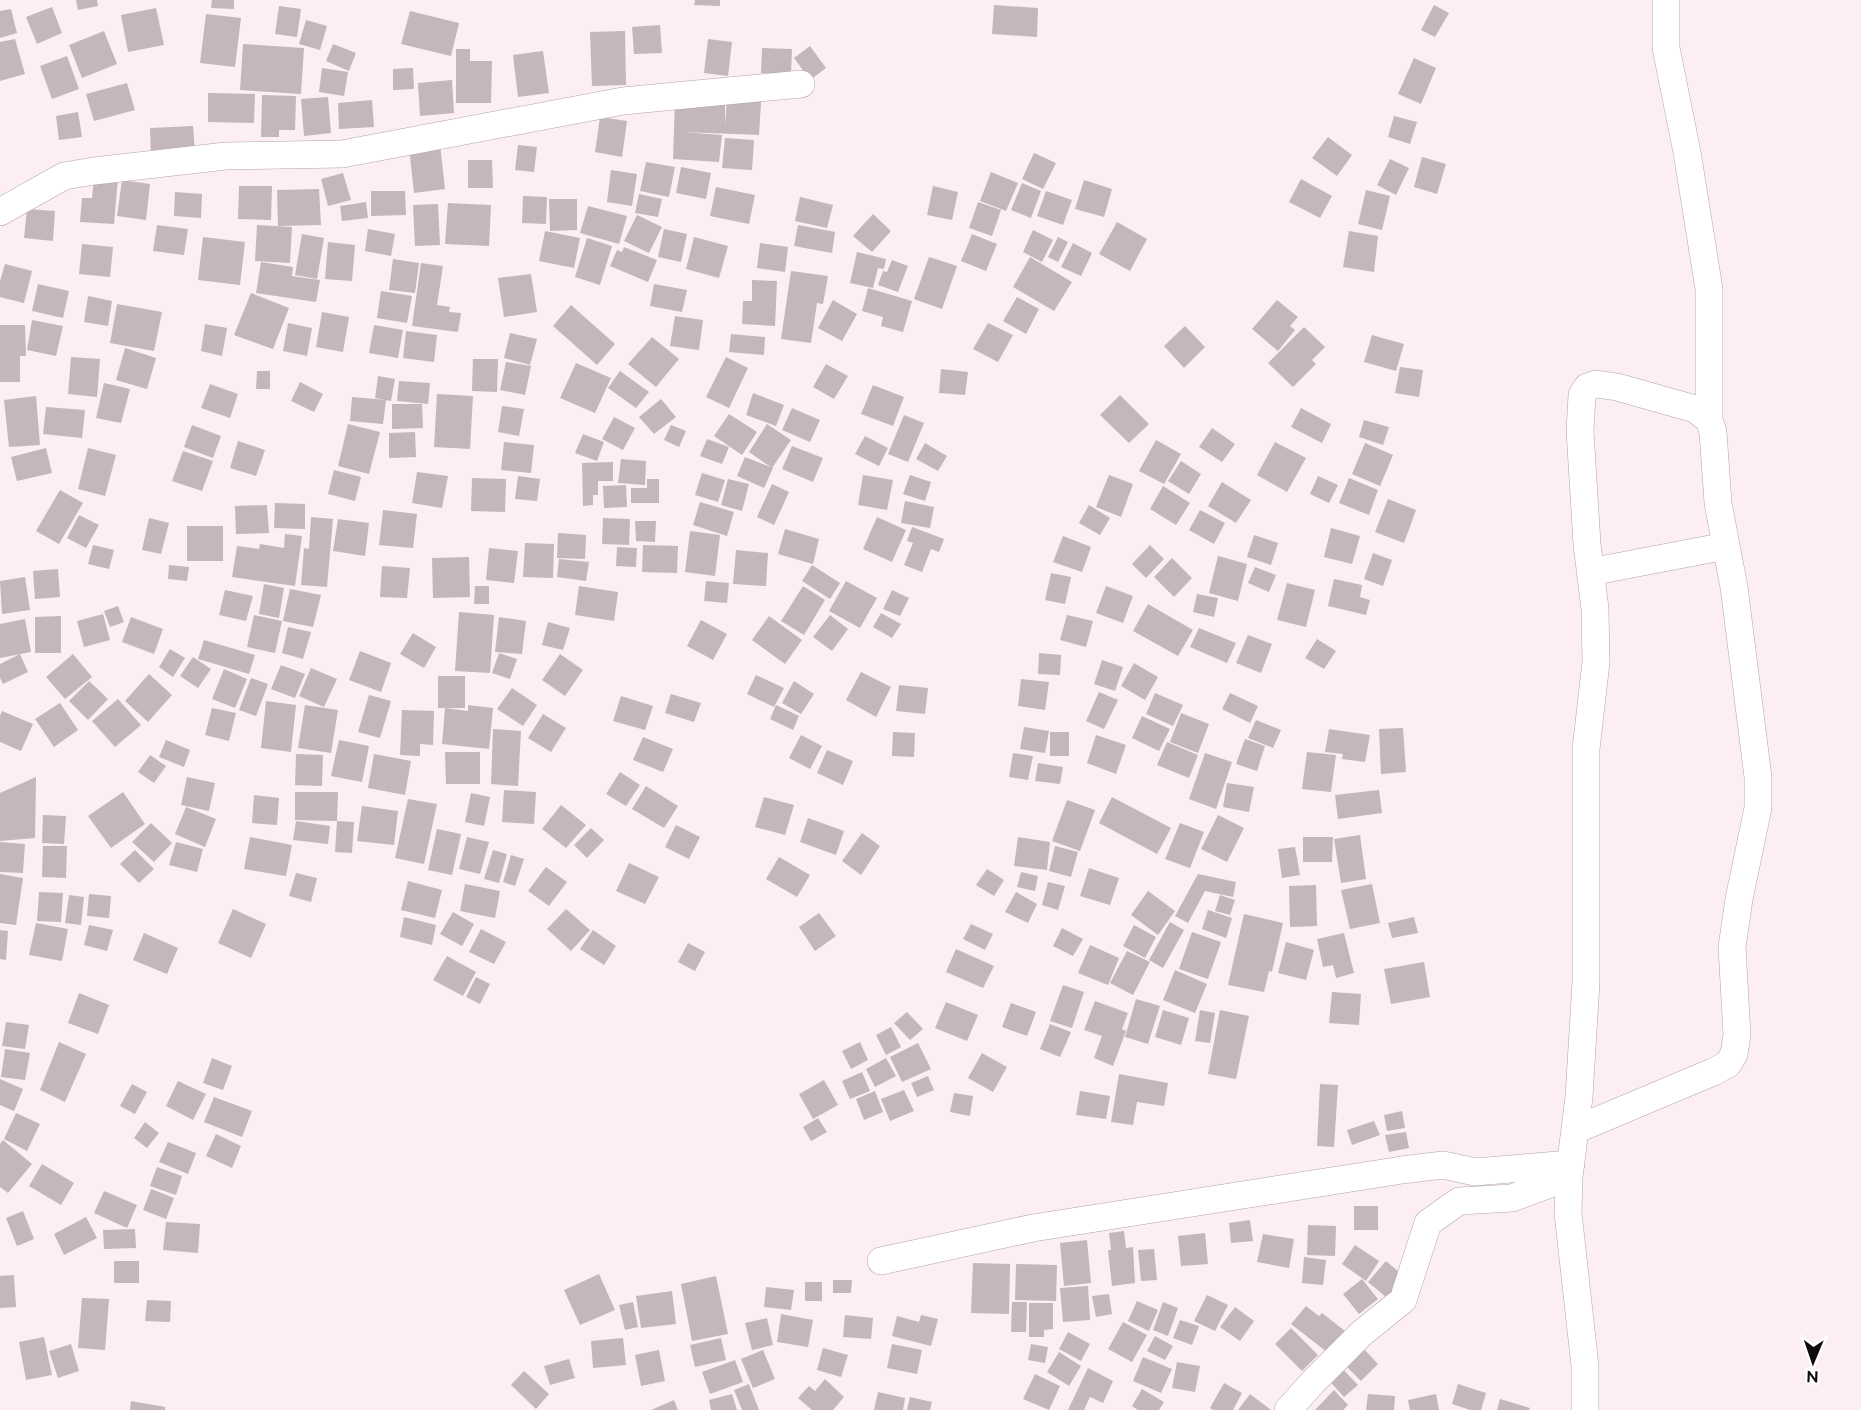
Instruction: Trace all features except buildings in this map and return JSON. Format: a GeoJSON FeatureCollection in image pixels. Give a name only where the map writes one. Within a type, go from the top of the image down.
{"type":"FeatureCollection","features":[{"type":"Feature","properties":{"kind":"street"},"geometry":{"type":"LineString","coordinates":[[1575,1130],[1713,1072],[1728,1064],[1734,1054],[1737,1035],[1732,947],[1739,899],[1758,808],[1758,777],[1734,587],[1718,503],[1713,432],[1709,420],[1709,289],[1687,152],[1666,48],[1665,0]]}},
{"type":"Feature","properties":{"kind":"street"},"geometry":{"type":"LineString","coordinates":[[0,212],[64,176],[94,171],[226,156],[342,154],[623,101],[801,84]]}},
{"type":"Feature","properties":{"kind":"street"},"geometry":{"type":"LineString","coordinates":[[1585,1410],[1585,1366],[1568,1213],[1570,1170],[1579,1097],[1586,982],[1586,749],[1596,662],[1595,609],[1581,473],[1582,395],[1587,387],[1596,384],[1617,387],[1695,409],[1709,420]]}},
{"type":"Feature","properties":{"kind":"street"},"geometry":{"type":"LineString","coordinates":[[1590,572],[1726,546]]}},
{"type":"Feature","properties":{"kind":"street"},"geometry":{"type":"LineString","coordinates":[[880,1261],[1033,1228],[1402,1170],[1443,1165],[1475,1172],[1570,1170]]}},
{"type":"Feature","properties":{"kind":"street"},"geometry":{"type":"LineString","coordinates":[[1288,1410],[1362,1333],[1403,1300],[1428,1223],[1459,1201],[1512,1198],[1570,1170]]}}]}
